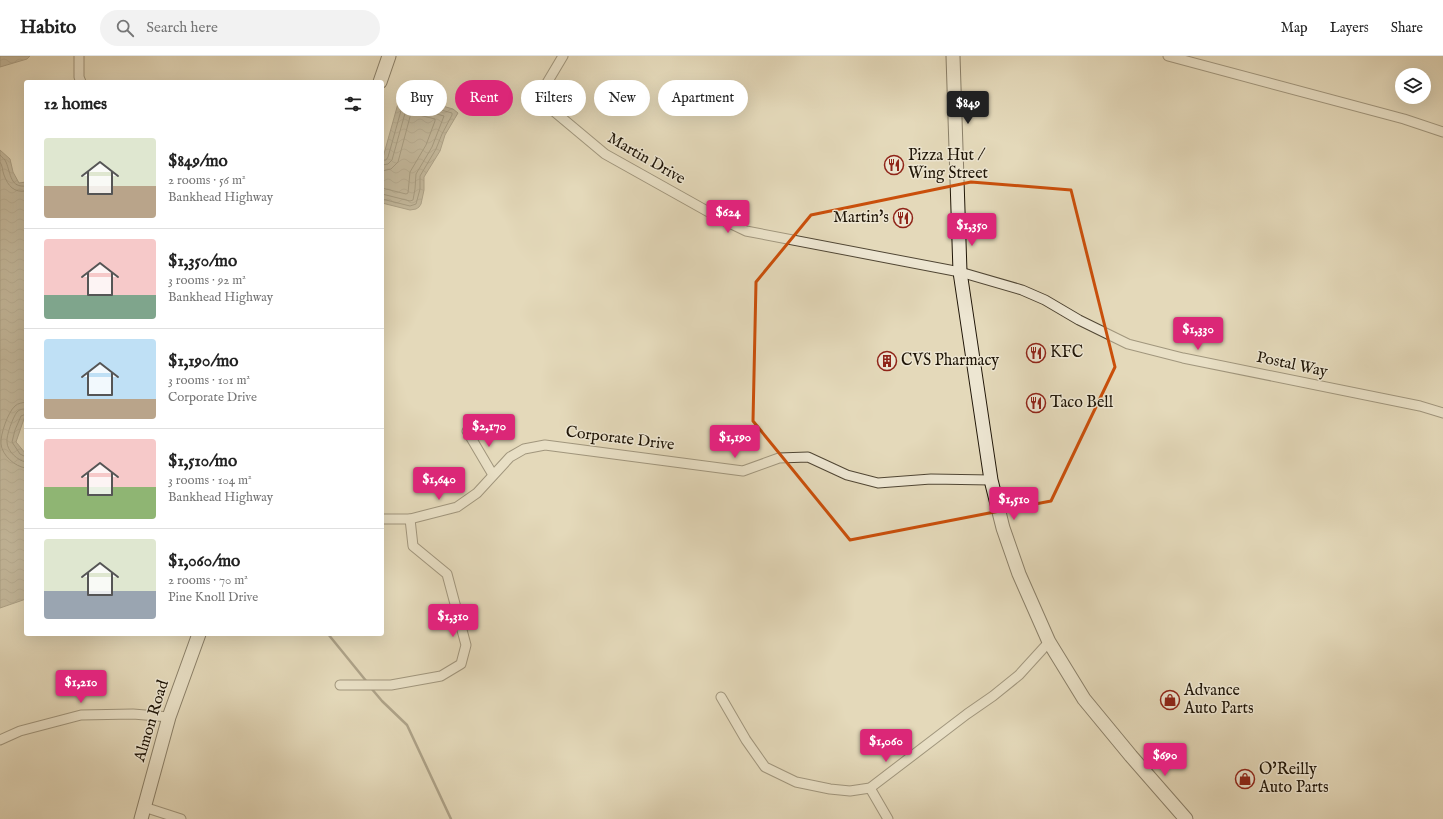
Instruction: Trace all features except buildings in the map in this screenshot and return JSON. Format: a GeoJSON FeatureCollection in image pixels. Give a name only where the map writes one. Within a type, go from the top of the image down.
{"type":"FeatureCollection","features":[{"type":"Feature","properties":{"kind":"main road"},"geometry":{"type":"LineString","coordinates":[[381,80],[389,56]]}},
{"type":"Feature","properties":{"kind":"main road"},"geometry":{"type":"LineString","coordinates":[[953,56],[960,272],[991,480],[1003,528],[1019,574],[1049,642],[1084,699],[1186,819]]}},
{"type":"Feature","properties":{"kind":"main road","name":"Almon Road"},"geometry":{"type":"LineString","coordinates":[[142,813],[169,717],[197,636]]}},
{"type":"Feature","properties":{"kind":"street"},"geometry":{"type":"LineString","coordinates":[[79,56],[80,80]]}},
{"type":"Feature","properties":{"kind":"street","name":"Martin Drive"},"geometry":{"type":"LineString","coordinates":[[563,56],[538,98],[605,154],[723,220],[746,231],[960,272]]}},
{"type":"Feature","properties":{"kind":"street"},"geometry":{"type":"LineString","coordinates":[[1168,56],[1404,119],[1443,132]]}},
{"type":"Feature","properties":{"kind":"street","name":"Postal Way"},"geometry":{"type":"LineString","coordinates":[[960,272],[1022,290],[1045,300],[1079,320],[1128,344],[1183,358],[1443,412]]}},
{"type":"Feature","properties":{"kind":"street"},"geometry":{"type":"LineString","coordinates":[[467,431],[492,475]]}},
{"type":"Feature","properties":{"kind":"street","name":"Corporate Drive"},"geometry":{"type":"LineString","coordinates":[[384,519],[410,520],[457,507],[477,493],[492,475],[517,452],[524,449],[545,445],[743,471],[779,458],[808,457],[847,475],[878,484],[931,479],[991,480]]}},
{"type":"Feature","properties":{"kind":"street"},"geometry":{"type":"LineString","coordinates":[[340,685],[391,685],[441,676],[461,664],[466,645],[447,574],[413,546],[410,520]]}},
{"type":"Feature","properties":{"kind":"street"},"geometry":{"type":"LineString","coordinates":[[721,697],[746,740],[766,767],[796,782],[830,789],[850,791],[870,788],[1019,675],[1049,642]]}},
{"type":"Feature","properties":{"kind":"street"},"geometry":{"type":"LineString","coordinates":[[0,740],[20,731],[82,715],[132,714],[169,717]]}},
{"type":"Feature","properties":{"kind":"street"},"geometry":{"type":"LineString","coordinates":[[870,788],[888,819]]}},
{"type":"Feature","properties":{"kind":"street"},"geometry":{"type":"LineString","coordinates":[[142,813],[181,819]]}},
{"type":"Feature","properties":{"kind":"highlighted area"},"geometry":{"type":"Polygon","coordinates":[[[971,182],[1071,190],[1115,367],[1051,501],[850,540],[753,421],[756,282],[811,215],[971,182]]]}},
{"type":"Feature","properties":{"kind":"water"},"geometry":{"type":"Polygon","coordinates":[[[0,56],[30,56],[27,59],[0,67],[0,56]]]}},
{"type":"Feature","properties":{"kind":"water"},"geometry":{"type":"Polygon","coordinates":[[[447,107],[455,111],[456,116],[445,135],[440,151],[424,177],[424,190],[421,204],[416,209],[410,210],[384,204],[384,154],[396,111],[396,116],[447,116],[447,107]]]}},
{"type":"Feature","properties":{"kind":"water"},"geometry":{"type":"Polygon","coordinates":[[[0,150],[10,159],[13,172],[19,183],[24,182],[24,419],[16,442],[24,452],[24,600],[0,608],[0,150]]]}},
{"type":"Feature","properties":{"kind":"waterway"},"geometry":{"type":"LineString","coordinates":[[330,636],[367,682]]}},
{"type":"Feature","properties":{"kind":"waterway"},"geometry":{"type":"LineString","coordinates":[[371,688],[407,725],[451,819]]}},
{"type":"Feature","properties":{"kind":"place","name":"Pizza Hut / Wing Street"},"geometry":{"type":"Point","coordinates":[894,165]}},
{"type":"Feature","properties":{"kind":"place","name":"Martin's"},"geometry":{"type":"Point","coordinates":[903,218]}},
{"type":"Feature","properties":{"kind":"place","name":"KFC"},"geometry":{"type":"Point","coordinates":[1036,353]}},
{"type":"Feature","properties":{"kind":"place","name":"CVS Pharmacy"},"geometry":{"type":"Point","coordinates":[887,361]}},
{"type":"Feature","properties":{"kind":"place","name":"Taco Bell"},"geometry":{"type":"Point","coordinates":[1036,403]}},
{"type":"Feature","properties":{"kind":"place","name":"Advance Auto Parts"},"geometry":{"type":"Point","coordinates":[1170,700]}},
{"type":"Feature","properties":{"kind":"place","name":"O'Reilly Auto Parts"},"geometry":{"type":"Point","coordinates":[1245,779]}}]}
